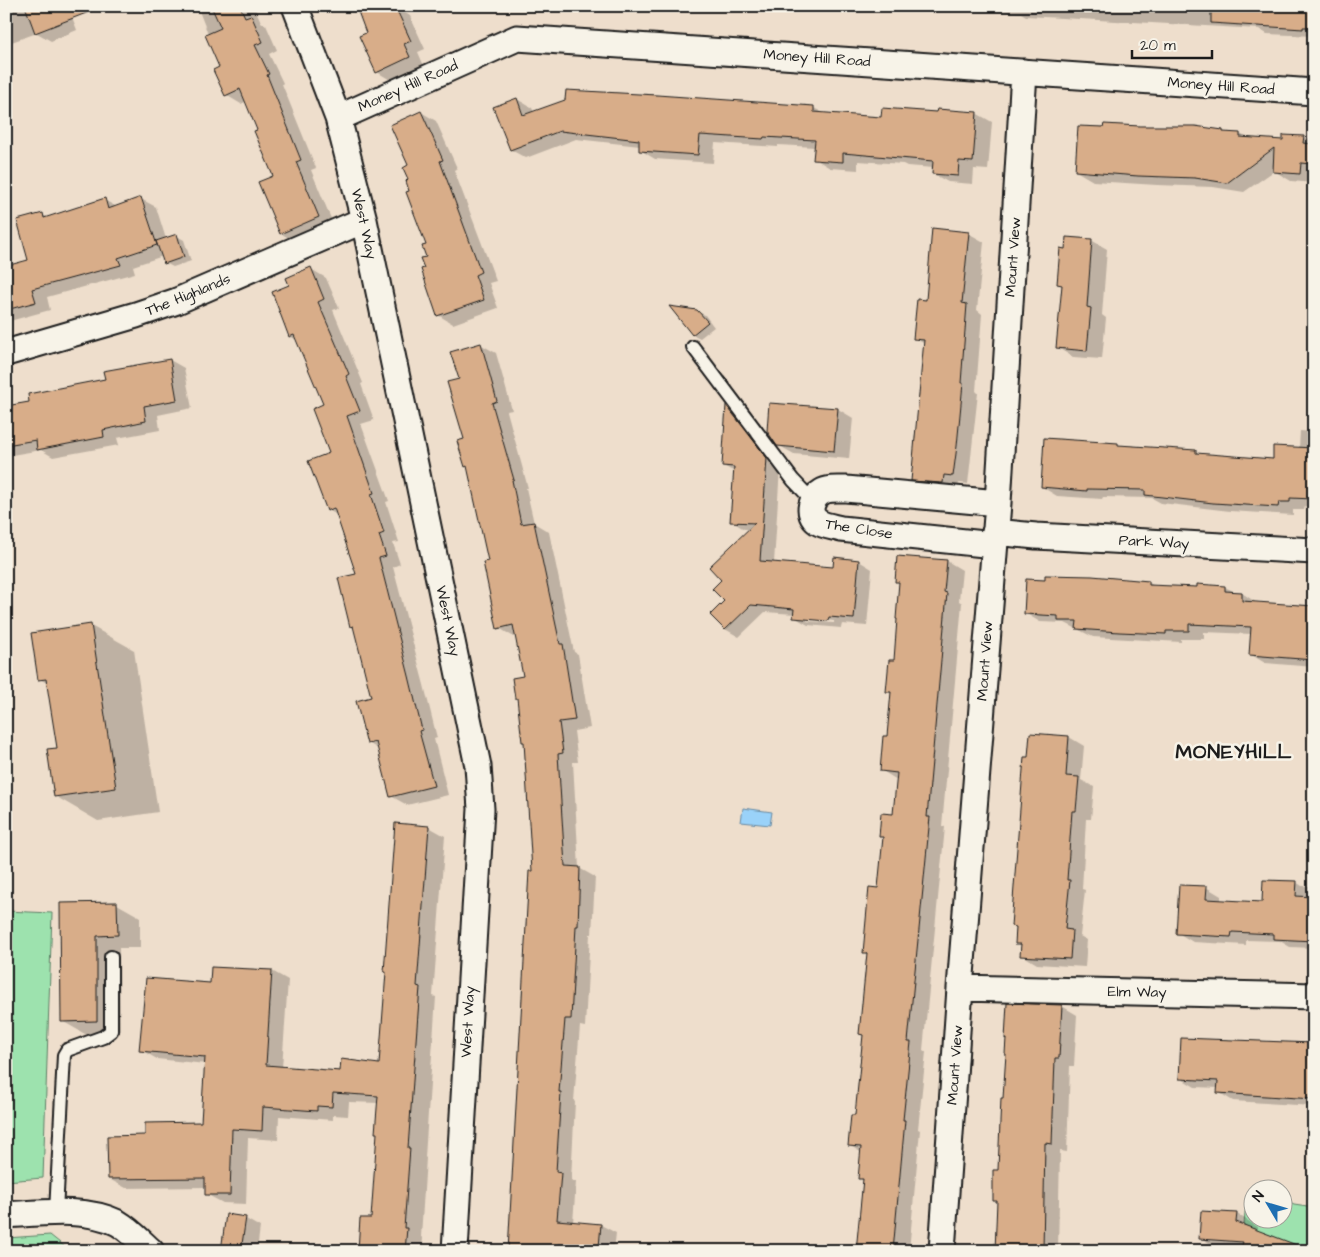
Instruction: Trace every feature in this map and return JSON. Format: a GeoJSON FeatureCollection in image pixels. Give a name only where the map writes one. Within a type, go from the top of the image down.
{"type":"FeatureCollection","features":[{"type":"Feature","properties":{"kind":"street","name":"West Way"},"geometry":{"type":"LineString","coordinates":[[295,6],[338,118],[364,220],[478,766],[481,809],[455,1251]]}},
{"type":"Feature","properties":{"kind":"street","name":"Money Hill Road"},"geometry":{"type":"LineString","coordinates":[[338,118],[517,38],[1314,92]]}},
{"type":"Feature","properties":{"kind":"street","name":"Mount View"},"geometry":{"type":"LineString","coordinates":[[942,1251],[960,988],[998,503],[1024,72]]}},
{"type":"Feature","properties":{"kind":"street","name":"The Highlands"},"geometry":{"type":"LineString","coordinates":[[6,353],[177,301],[364,220]]}},
{"type":"Feature","properties":{"kind":"street","name":"The Close"},"geometry":{"type":"LineString","coordinates":[[994,538],[841,529],[819,523],[811,512],[813,501],[823,491],[846,488],[998,503]]}},
{"type":"Feature","properties":{"kind":"street","name":"Park Way"},"geometry":{"type":"LineString","coordinates":[[994,538],[1036,536],[1314,551]]}},
{"type":"Feature","properties":{"kind":"street","name":"Elm Way"},"geometry":{"type":"LineString","coordinates":[[960,988],[1314,996]]}},
{"type":"Feature","properties":{"kind":"street"},"geometry":{"type":"LineString","coordinates":[[6,1215],[56,1212],[98,1216],[119,1224],[151,1251]]}},
{"type":"Feature","properties":{"kind":"lane"},"geometry":{"type":"LineString","coordinates":[[693,346],[793,480],[813,501]]}},
{"type":"Feature","properties":{"kind":"lane"},"geometry":{"type":"LineString","coordinates":[[56,1212],[64,1055],[67,1050],[103,1037],[111,1031],[111,957]]}},
{"type":"Feature","properties":{"kind":"green space"},"geometry":{"type":"Polygon","coordinates":[[[6,911],[52,913],[43,1178],[6,1181],[6,911]]]}},
{"type":"Feature","properties":{"kind":"green space"},"geometry":{"type":"Polygon","coordinates":[[[1292,1204],[1314,1208],[1314,1251],[1276,1251],[1250,1230],[1292,1230],[1292,1204]]]}},
{"type":"Feature","properties":{"kind":"green space"},"geometry":{"type":"Polygon","coordinates":[[[50,1235],[70,1251],[6,1251],[6,1238],[50,1235]]]}},
{"type":"Feature","properties":{"kind":"water"},"geometry":{"type":"Polygon","coordinates":[[[743,808],[772,812],[770,825],[741,822],[743,808]]]}},
{"type":"Feature","properties":{"kind":"building"},"geometry":{"type":"Polygon","coordinates":[[[25,6],[98,6],[99,8],[35,33],[25,6]]]}},
{"type":"Feature","properties":{"kind":"building"},"geometry":{"type":"Polygon","coordinates":[[[211,6],[240,6],[245,17],[251,15],[263,42],[255,45],[269,74],[267,75],[301,160],[296,162],[319,217],[280,234],[258,182],[273,176],[254,131],[257,130],[240,89],[225,96],[213,70],[219,67],[205,35],[221,28],[211,6]]]}},
{"type":"Feature","properties":{"kind":"building"},"geometry":{"type":"Polygon","coordinates":[[[356,6],[395,6],[411,41],[404,44],[410,57],[376,73],[359,36],[366,33],[356,6]]]}},
{"type":"Feature","properties":{"kind":"building"},"geometry":{"type":"Polygon","coordinates":[[[1211,6],[1314,6],[1314,27],[1303,27],[1303,29],[1211,23],[1211,6]]]}},
{"type":"Feature","properties":{"kind":"building"},"geometry":{"type":"Polygon","coordinates":[[[566,90],[814,106],[814,112],[881,117],[882,108],[936,112],[937,109],[977,112],[973,162],[959,161],[958,176],[932,174],[933,161],[843,153],[843,162],[813,160],[815,140],[700,135],[698,155],[639,151],[639,140],[560,131],[510,150],[493,107],[517,98],[523,115],[565,100],[566,90]]]}},
{"type":"Feature","properties":{"kind":"building"},"geometry":{"type":"Polygon","coordinates":[[[421,111],[443,160],[440,161],[481,272],[475,275],[484,300],[437,316],[421,269],[424,268],[420,258],[426,257],[422,246],[426,245],[406,192],[409,191],[406,181],[408,179],[403,168],[408,165],[390,125],[421,111]]]}},
{"type":"Feature","properties":{"kind":"building"},"geometry":{"type":"Polygon","coordinates":[[[1104,124],[1195,126],[1223,130],[1223,132],[1240,133],[1240,137],[1283,140],[1283,135],[1304,136],[1303,143],[1312,144],[1311,164],[1301,163],[1300,174],[1273,172],[1274,148],[1227,183],[1195,178],[1075,171],[1078,126],[1103,127],[1104,124]]]}},
{"type":"Feature","properties":{"kind":"building"},"geometry":{"type":"Polygon","coordinates":[[[141,197],[157,245],[118,258],[121,265],[32,289],[36,302],[6,310],[6,266],[28,260],[17,220],[43,213],[44,218],[105,198],[108,209],[141,197]]]}},
{"type":"Feature","properties":{"kind":"building"},"geometry":{"type":"Polygon","coordinates":[[[932,228],[969,232],[962,303],[967,304],[961,383],[963,383],[957,446],[953,476],[944,475],[943,483],[911,481],[924,340],[913,339],[917,299],[926,300],[932,228]]]}},
{"type":"Feature","properties":{"kind":"building"},"geometry":{"type":"Polygon","coordinates":[[[177,234],[184,257],[164,264],[156,241],[177,234]]]}},
{"type":"Feature","properties":{"kind":"building"},"geometry":{"type":"Polygon","coordinates":[[[1066,237],[1092,239],[1087,307],[1091,308],[1087,351],[1056,348],[1062,285],[1057,284],[1060,248],[1065,249],[1066,237]]]}},
{"type":"Feature","properties":{"kind":"building"},"geometry":{"type":"Polygon","coordinates":[[[311,267],[324,299],[318,302],[349,374],[346,376],[360,411],[347,416],[374,493],[371,494],[384,533],[379,535],[386,556],[379,558],[422,730],[419,731],[434,786],[390,797],[376,742],[367,744],[356,701],[371,697],[353,626],[350,627],[338,578],[356,574],[334,508],[327,511],[308,461],[329,453],[312,409],[323,404],[294,335],[289,337],[272,292],[289,285],[286,278],[311,267]]]}},
{"type":"Feature","properties":{"kind":"building"},"geometry":{"type":"Polygon","coordinates":[[[669,306],[697,310],[708,322],[692,335],[669,306]]]}},
{"type":"Feature","properties":{"kind":"building"},"geometry":{"type":"Polygon","coordinates":[[[481,343],[497,401],[492,403],[514,480],[512,480],[521,524],[534,522],[560,644],[563,644],[575,720],[559,722],[563,753],[558,754],[565,866],[580,867],[571,1019],[565,1019],[559,1092],[561,1092],[556,1172],[561,1173],[557,1220],[601,1224],[599,1247],[558,1244],[558,1251],[508,1251],[529,871],[532,871],[524,742],[522,742],[517,698],[515,698],[512,678],[523,676],[513,625],[497,629],[483,562],[488,561],[467,466],[465,467],[457,441],[464,439],[447,382],[459,379],[450,352],[481,343]]]}},
{"type":"Feature","properties":{"kind":"building"},"geometry":{"type":"Polygon","coordinates":[[[170,359],[177,400],[144,406],[146,421],[103,430],[104,437],[37,450],[36,440],[6,445],[6,406],[29,402],[28,394],[105,379],[103,371],[170,359]]]}},
{"type":"Feature","properties":{"kind":"building"},"geometry":{"type":"Polygon","coordinates":[[[769,403],[838,408],[834,451],[777,446],[767,431],[769,403]]]}},
{"type":"Feature","properties":{"kind":"building"},"geometry":{"type":"Polygon","coordinates":[[[726,405],[767,458],[760,561],[833,567],[834,557],[859,560],[854,619],[829,617],[828,621],[793,618],[794,609],[751,605],[725,630],[710,615],[724,601],[712,589],[721,580],[709,567],[755,523],[730,522],[734,467],[722,466],[726,405]]]}},
{"type":"Feature","properties":{"kind":"building"},"geometry":{"type":"Polygon","coordinates":[[[1044,438],[1196,450],[1196,453],[1273,459],[1273,446],[1314,448],[1314,499],[1290,498],[1290,502],[1279,502],[1278,507],[1213,503],[1145,495],[1145,490],[1087,489],[1087,491],[1041,487],[1044,438]]]}},
{"type":"Feature","properties":{"kind":"building"},"geometry":{"type":"Polygon","coordinates":[[[897,556],[947,560],[944,592],[947,593],[927,817],[930,817],[908,1042],[911,1042],[893,1251],[856,1251],[863,1179],[858,1179],[861,1147],[848,1146],[851,1115],[855,1115],[863,1035],[859,1034],[867,953],[863,953],[869,887],[878,888],[883,837],[879,837],[881,813],[893,814],[897,773],[880,771],[883,736],[887,736],[891,692],[886,692],[889,660],[894,660],[899,582],[895,582],[897,556]]]}},
{"type":"Feature","properties":{"kind":"building"},"geometry":{"type":"Polygon","coordinates":[[[1045,575],[1092,576],[1149,581],[1149,585],[1197,587],[1197,584],[1225,586],[1225,591],[1242,592],[1242,601],[1314,606],[1314,660],[1249,655],[1251,627],[1189,624],[1189,631],[1166,631],[1166,634],[1119,632],[1076,629],[1077,621],[1058,621],[1058,616],[1024,614],[1026,579],[1045,580],[1045,575]]]}},
{"type":"Feature","properties":{"kind":"building"},"geometry":{"type":"Polygon","coordinates":[[[91,624],[116,788],[54,797],[47,749],[57,748],[46,679],[38,680],[31,633],[91,624]]]}},
{"type":"Feature","properties":{"kind":"building"},"geometry":{"type":"Polygon","coordinates":[[[1030,733],[1069,736],[1066,776],[1079,777],[1076,811],[1072,811],[1067,880],[1070,880],[1065,929],[1072,930],[1070,959],[1020,956],[1021,944],[1015,944],[1016,927],[1011,926],[1024,757],[1028,757],[1030,733]]]}},
{"type":"Feature","properties":{"kind":"building"},"geometry":{"type":"Polygon","coordinates":[[[395,823],[429,826],[417,986],[420,987],[408,1148],[410,1148],[404,1228],[407,1228],[405,1251],[358,1251],[360,1218],[371,1218],[378,1096],[333,1093],[332,1107],[317,1106],[317,1111],[263,1107],[262,1131],[232,1129],[230,1195],[205,1195],[205,1178],[108,1179],[107,1136],[145,1135],[145,1123],[201,1122],[205,1057],[139,1051],[146,978],[210,983],[211,967],[272,970],[266,1065],[340,1071],[341,1059],[379,1064],[395,823]]]}},
{"type":"Feature","properties":{"kind":"building"},"geometry":{"type":"Polygon","coordinates":[[[1263,880],[1297,881],[1296,896],[1314,897],[1314,941],[1273,939],[1273,934],[1232,932],[1231,937],[1176,934],[1179,885],[1207,886],[1206,899],[1262,902],[1263,880]]]}},
{"type":"Feature","properties":{"kind":"building"},"geometry":{"type":"Polygon","coordinates":[[[117,902],[118,935],[97,936],[97,1021],[61,1022],[60,903],[117,902]]]}},
{"type":"Feature","properties":{"kind":"building"},"geometry":{"type":"Polygon","coordinates":[[[1007,1003],[1062,1005],[1059,1058],[1055,1058],[1052,1144],[1045,1143],[1043,1250],[1021,1248],[1021,1251],[995,1251],[997,1201],[993,1201],[993,1170],[998,1170],[1001,1098],[1003,1098],[1006,1054],[1007,1003]]]}},
{"type":"Feature","properties":{"kind":"building"},"geometry":{"type":"Polygon","coordinates":[[[1181,1038],[1313,1043],[1314,1099],[1217,1093],[1218,1081],[1179,1079],[1181,1038]]]}},
{"type":"Feature","properties":{"kind":"building"},"geometry":{"type":"Polygon","coordinates":[[[1201,1211],[1237,1213],[1236,1222],[1242,1224],[1242,1230],[1257,1230],[1307,1249],[1307,1251],[1240,1251],[1243,1242],[1199,1239],[1201,1211]]]}},
{"type":"Feature","properties":{"kind":"building"},"geometry":{"type":"Polygon","coordinates":[[[226,1214],[246,1217],[241,1251],[221,1251],[226,1214]]]}},
{"type":"Feature","properties":{"kind":"district","name":"MONEYHILL"},"geometry":{"type":"Point","coordinates":[1234,752]}}]}
